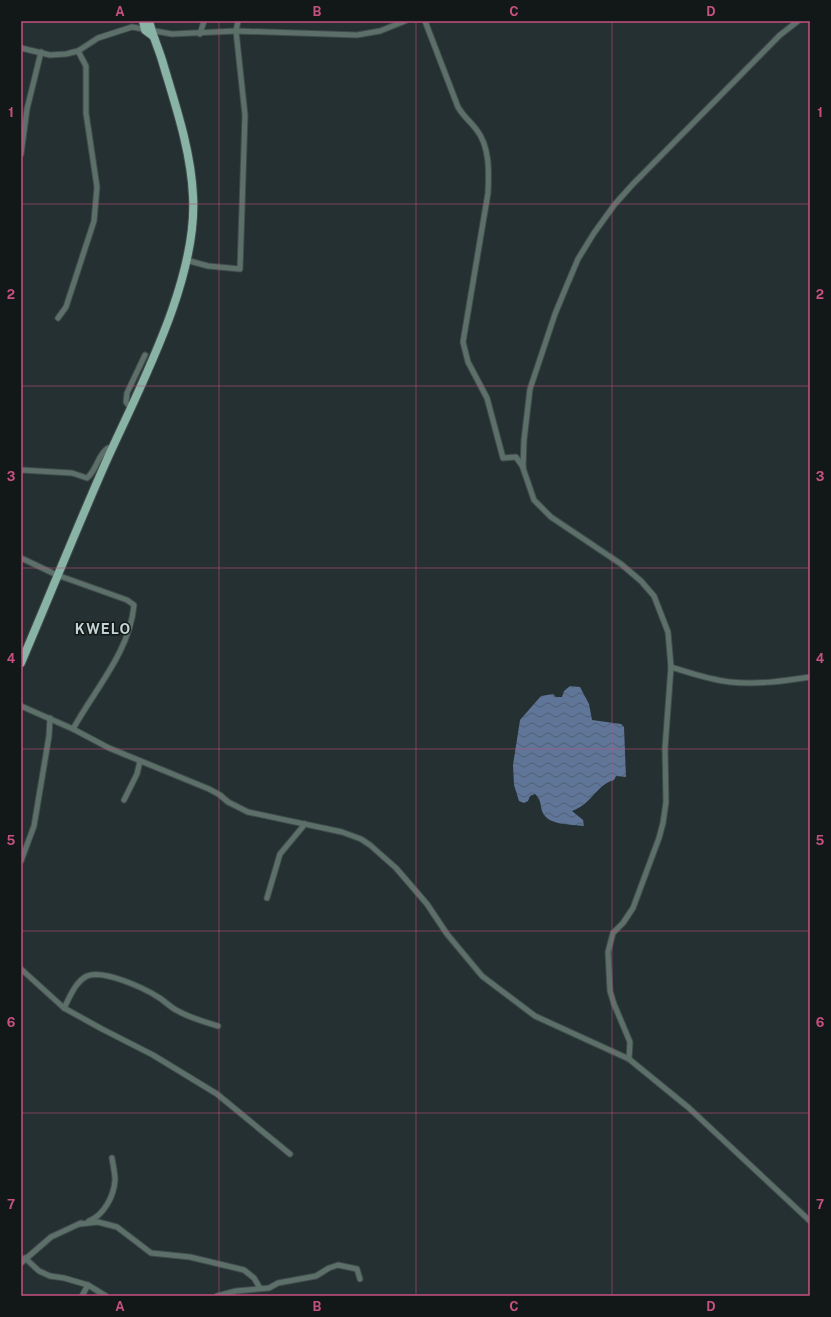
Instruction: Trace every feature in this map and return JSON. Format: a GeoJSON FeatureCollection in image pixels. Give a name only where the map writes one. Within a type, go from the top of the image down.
{"type":"FeatureCollection","features":[{"type":"Feature","properties":{"kind":"main road"},"geometry":{"type":"LineString","coordinates":[[21,663],[57,574],[163,334],[186,260],[193,229],[193,197],[190,164],[156,39],[148,30],[143,21]]}},
{"type":"Feature","properties":{"kind":"main road"},"geometry":{"type":"LineString","coordinates":[[148,30],[149,21]]}},
{"type":"Feature","properties":{"kind":"street"},"geometry":{"type":"LineString","coordinates":[[200,34],[204,21]]}},
{"type":"Feature","properties":{"kind":"street"},"geometry":{"type":"LineString","coordinates":[[186,260],[208,266],[240,269],[245,115],[236,31],[238,21]]}},
{"type":"Feature","properties":{"kind":"street"},"geometry":{"type":"LineString","coordinates":[[21,48],[58,54],[78,51],[98,38],[132,27],[172,34],[200,34],[236,31],[357,35],[380,31],[406,21]]}},
{"type":"Feature","properties":{"kind":"street"},"geometry":{"type":"LineString","coordinates":[[425,21],[458,107],[465,119],[480,134],[486,152],[489,176],[488,193],[463,342],[468,362],[487,398],[503,458],[516,457],[523,468],[537,505],[551,517],[621,564],[641,581],[654,596],[668,632],[671,667],[665,748],[666,802],[663,823],[659,838],[633,908],[623,923],[613,933],[608,952],[610,991],[630,1042],[629,1059]]}},
{"type":"Feature","properties":{"kind":"street"},"geometry":{"type":"LineString","coordinates":[[523,468],[526,417],[530,389],[536,366],[578,259],[594,233],[615,204],[633,184],[780,35],[798,21]]}},
{"type":"Feature","properties":{"kind":"street"},"geometry":{"type":"LineString","coordinates":[[58,318],[62,313],[71,293],[94,221],[97,187],[96,169],[86,113],[86,63],[78,51]]}},
{"type":"Feature","properties":{"kind":"street"},"geometry":{"type":"LineString","coordinates":[[21,154],[27,109],[41,52]]}},
{"type":"Feature","properties":{"kind":"street"},"geometry":{"type":"LineString","coordinates":[[130,408],[126,402],[127,393],[145,355]]}},
{"type":"Feature","properties":{"kind":"street"},"geometry":{"type":"LineString","coordinates":[[21,470],[72,473],[87,478],[94,471],[103,451],[108,448],[112,448]]}},
{"type":"Feature","properties":{"kind":"street"},"geometry":{"type":"LineString","coordinates":[[21,558],[57,574],[127,600],[134,605],[133,619],[116,659],[89,700],[73,729]]}},
{"type":"Feature","properties":{"kind":"street"},"geometry":{"type":"LineString","coordinates":[[671,667],[698,676],[730,682],[750,683],[810,677]]}},
{"type":"Feature","properties":{"kind":"street"},"geometry":{"type":"LineString","coordinates":[[21,706],[50,718],[109,748],[209,789],[220,795],[228,802],[248,812],[342,832],[370,845],[396,868],[427,904],[447,934],[487,980],[535,1016],[629,1059],[689,1108],[810,1221]]}},
{"type":"Feature","properties":{"kind":"street"},"geometry":{"type":"LineString","coordinates":[[21,861],[34,826],[50,736],[50,718]]}},
{"type":"Feature","properties":{"kind":"street"},"geometry":{"type":"LineString","coordinates":[[124,800],[137,774],[140,761]]}},
{"type":"Feature","properties":{"kind":"street"},"geometry":{"type":"LineString","coordinates":[[267,898],[280,854],[305,824]]}},
{"type":"Feature","properties":{"kind":"street"},"geometry":{"type":"LineString","coordinates":[[21,970],[64,1008],[153,1055],[203,1084],[290,1154]]}},
{"type":"Feature","properties":{"kind":"street"},"geometry":{"type":"LineString","coordinates":[[64,1008],[77,984],[86,976],[102,974],[159,997],[178,1012],[218,1026]]}},
{"type":"Feature","properties":{"kind":"street"},"geometry":{"type":"LineString","coordinates":[[106,1296],[88,1286],[64,1278],[50,1276],[39,1271],[23,1260],[51,1237],[96,1218],[104,1210],[112,1194],[115,1180],[112,1158]]}},
{"type":"Feature","properties":{"kind":"street"},"geometry":{"type":"LineString","coordinates":[[80,1224],[98,1222],[117,1227],[151,1253],[190,1257],[244,1270],[254,1278],[260,1288]]}},
{"type":"Feature","properties":{"kind":"street"},"geometry":{"type":"LineString","coordinates":[[217,1296],[236,1291],[269,1288],[278,1283],[316,1276],[329,1268],[338,1265],[356,1269],[360,1280]]}},
{"type":"Feature","properties":{"kind":"street"},"geometry":{"type":"LineString","coordinates":[[82,1296],[88,1286]]}},
{"type":"Feature","properties":{"kind":"water"},"geometry":{"type":"Polygon","coordinates":[[[570,686],[580,687],[589,704],[592,720],[621,724],[624,727],[626,777],[616,776],[614,780],[603,786],[579,808],[572,811],[583,820],[584,826],[554,822],[545,816],[535,794],[530,796],[528,801],[524,803],[519,801],[514,785],[513,765],[520,720],[541,696],[553,694],[556,697],[562,697],[564,691],[570,686]]]}},
{"type":"Feature","properties":{"kind":"district","name":"KWELO"},"geometry":{"type":"Point","coordinates":[103,629]}}]}
